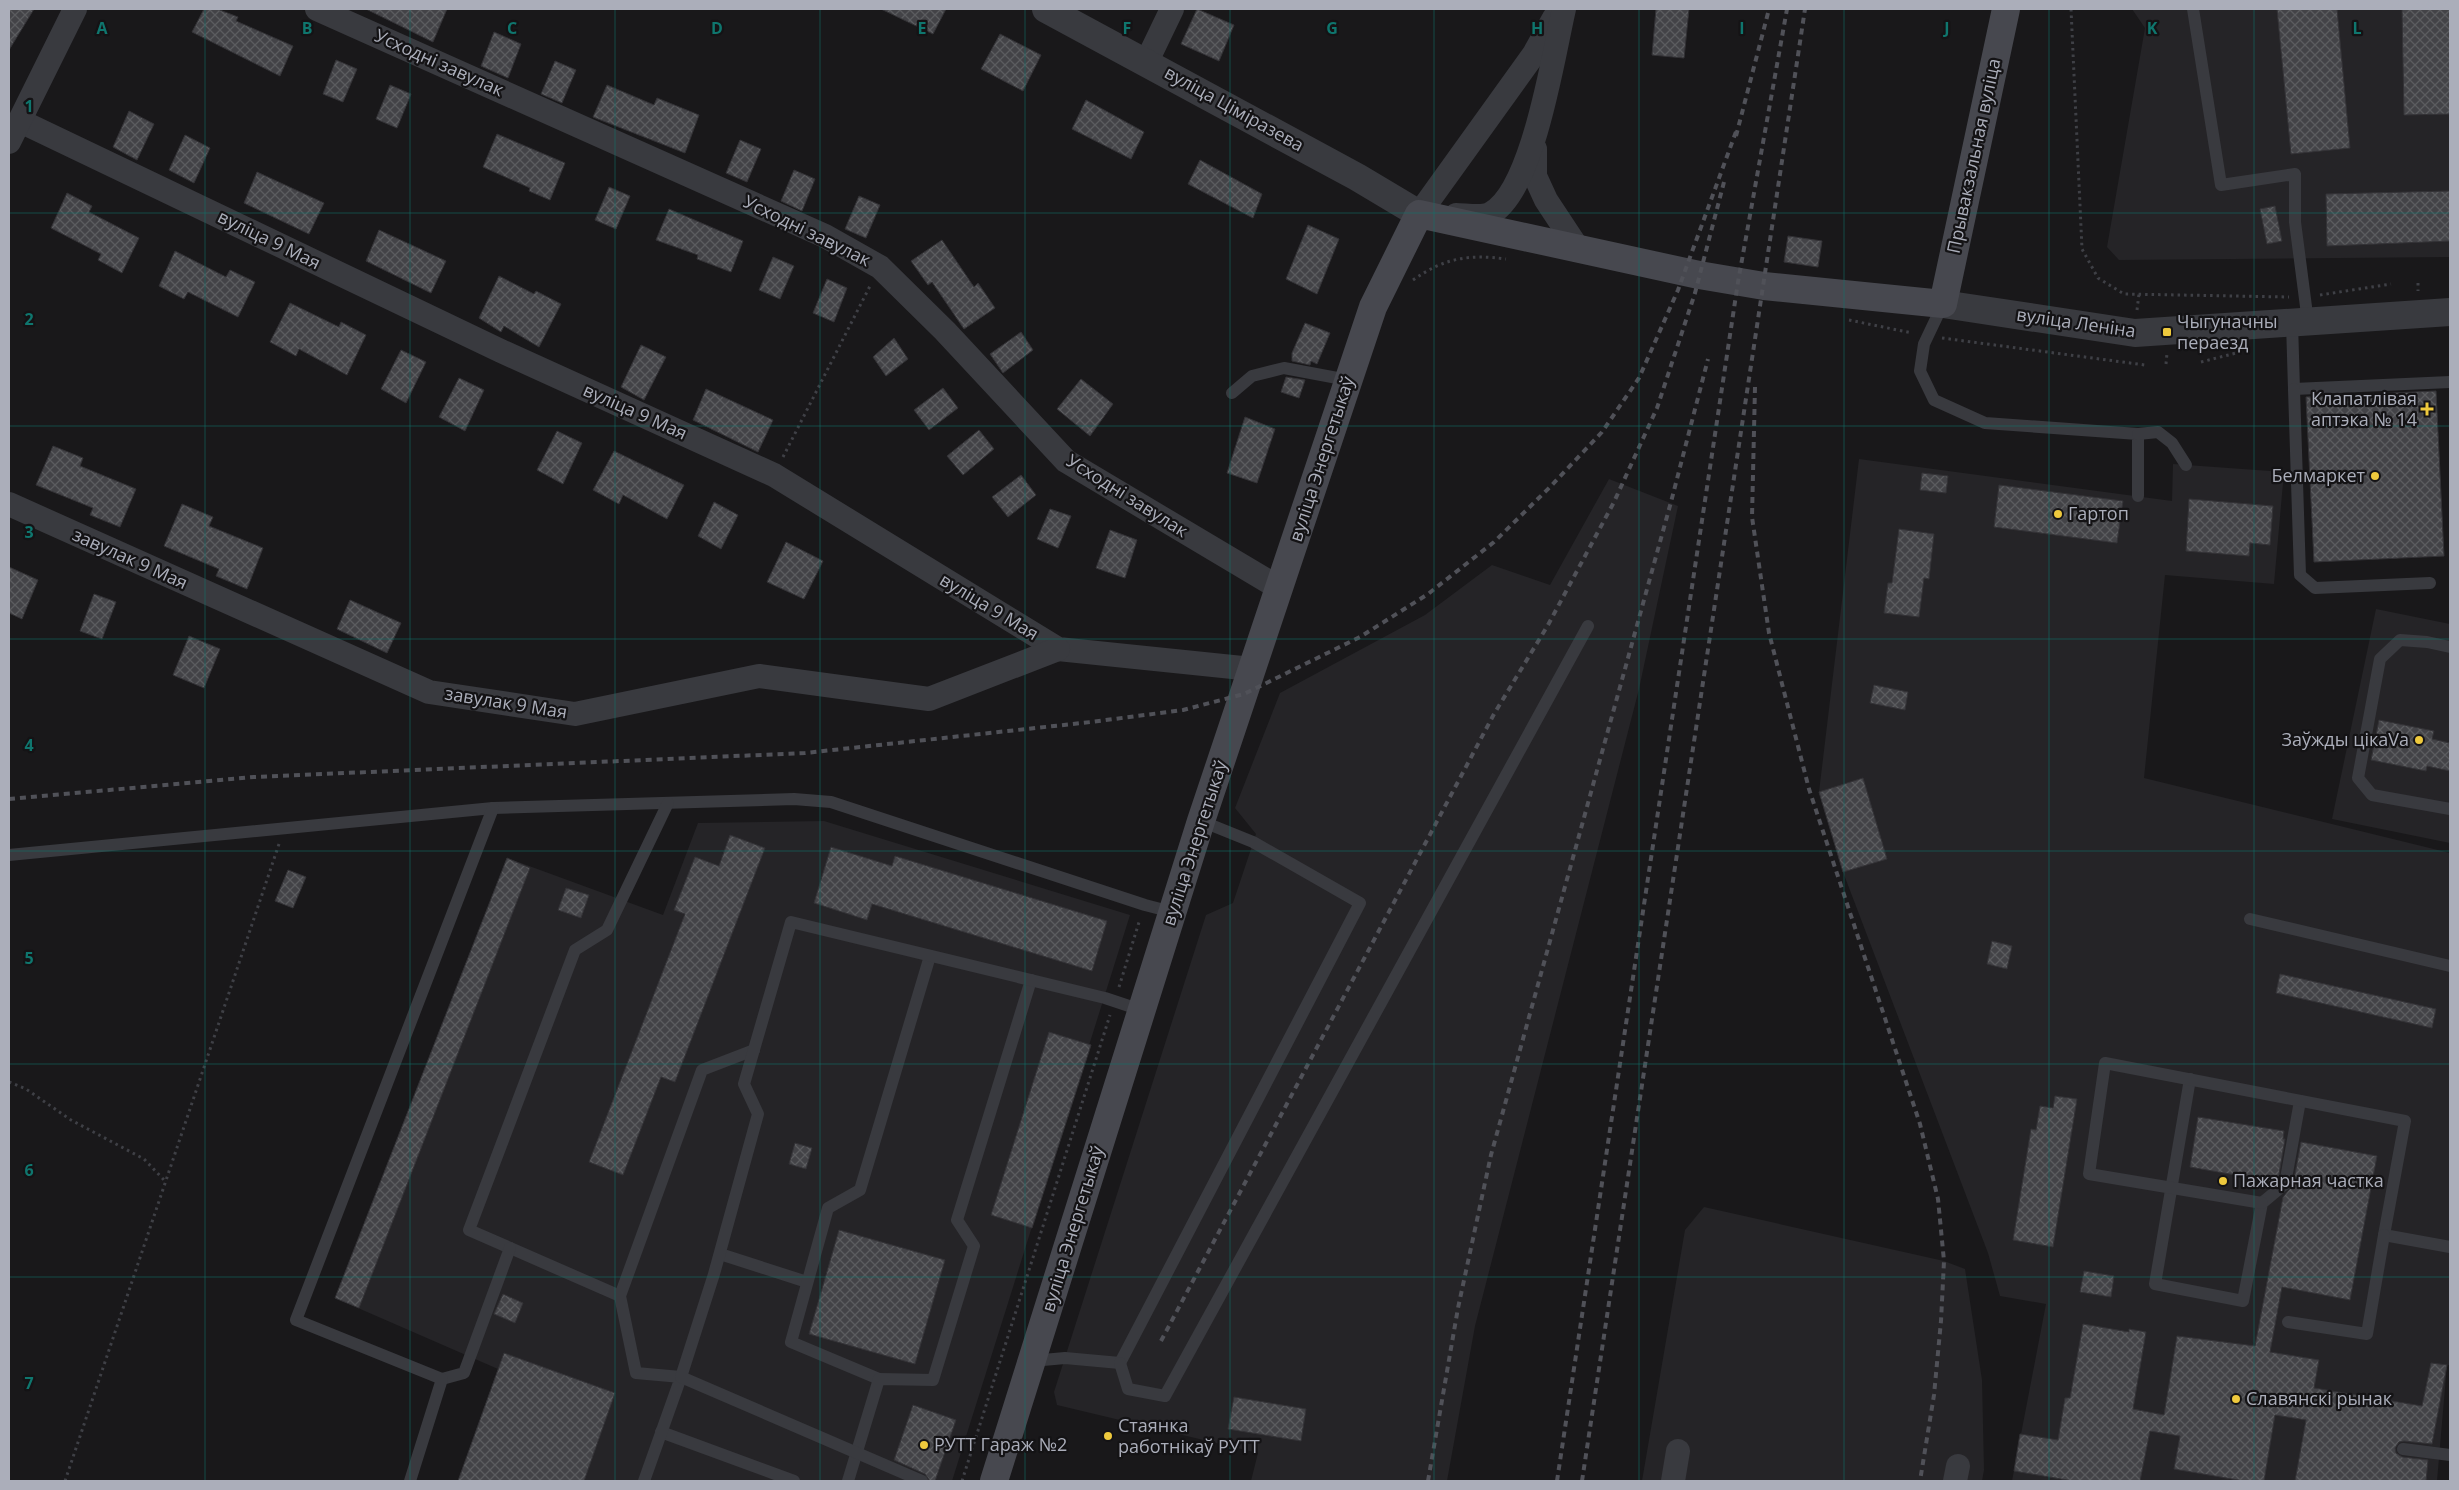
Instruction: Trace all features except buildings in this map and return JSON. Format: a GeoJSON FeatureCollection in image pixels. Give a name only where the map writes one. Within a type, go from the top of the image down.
{"type":"FeatureCollection","features":[{"type":"Feature","properties":{"kind":"main road","name":"Прывакзальная вуліца"},"geometry":{"type":"LineString","coordinates":[[1942,304],[2006,9]]}},
{"type":"Feature","properties":{"kind":"main road"},"geometry":{"type":"LineString","coordinates":[[1419,214],[1579,250],[1764,286],[1942,304]]}},
{"type":"Feature","properties":{"kind":"main road","name":"вуліца Энергетыкаў"},"geometry":{"type":"LineString","coordinates":[[994,1481],[1201,821],[1348,380],[1373,307],[1419,214]]}},
{"type":"Feature","properties":{"kind":"street"},"geometry":{"type":"LineString","coordinates":[[9,142],[75,9]]}},
{"type":"Feature","properties":{"kind":"street","name":"Усходні завулак"},"geometry":{"type":"LineString","coordinates":[[317,9],[816,232],[880,266],[945,331],[1066,461],[1279,588]]}},
{"type":"Feature","properties":{"kind":"street","name":"вуліца Ціміразева"},"geometry":{"type":"LineString","coordinates":[[1046,9],[1147,61],[1357,177],[1419,214]]}},
{"type":"Feature","properties":{"kind":"street"},"geometry":{"type":"LineString","coordinates":[[1147,61],[1172,9]]}},
{"type":"Feature","properties":{"kind":"street"},"geometry":{"type":"LineString","coordinates":[[1419,214],[1534,54],[1558,9]]}},
{"type":"Feature","properties":{"kind":"street"},"geometry":{"type":"LineString","coordinates":[[1419,214],[1488,215],[1504,204],[1509,197],[1521,175],[1534,136],[1564,9]]}},
{"type":"Feature","properties":{"kind":"street","name":"вуліца 9 Мая"},"geometry":{"type":"LineString","coordinates":[[20,121],[501,351],[774,475],[1058,649],[1252,669]]}},
{"type":"Feature","properties":{"kind":"street"},"geometry":{"type":"LineString","coordinates":[[1534,136],[1535,176],[1546,200],[1579,250]]}},
{"type":"Feature","properties":{"kind":"street","name":"вуліца Леніна"},"geometry":{"type":"LineString","coordinates":[[1942,304],[2135,333],[2302,314],[2450,312]]}},
{"type":"Feature","properties":{"kind":"street","name":"завулак 9 Мая"},"geometry":{"type":"LineString","coordinates":[[9,504],[429,692],[575,714],[760,676],[929,699],[1058,649]]}},
{"type":"Feature","properties":{"kind":"street"},"geometry":{"type":"LineString","coordinates":[[1673,1481],[1678,1451]]}},
{"type":"Feature","properties":{"kind":"lane"},"geometry":{"type":"LineString","coordinates":[[2193,9],[2221,185],[2295,174],[2295,222],[2302,314],[2294,389],[2300,574],[2315,588],[2430,583]]}},
{"type":"Feature","properties":{"kind":"lane"},"geometry":{"type":"LineString","coordinates":[[1942,304],[1928,336],[1920,371],[1934,400],[1985,423],[2138,434],[2158,432],[2172,443],[2186,465]]}},
{"type":"Feature","properties":{"kind":"lane"},"geometry":{"type":"LineString","coordinates":[[1232,393],[1252,376],[1284,368],[1348,380]]}},
{"type":"Feature","properties":{"kind":"lane"},"geometry":{"type":"LineString","coordinates":[[2294,389],[2450,382]]}},
{"type":"Feature","properties":{"kind":"lane"},"geometry":{"type":"LineString","coordinates":[[2138,434],[2138,496]]}},
{"type":"Feature","properties":{"kind":"lane"},"geometry":{"type":"LineString","coordinates":[[1201,821],[1253,842],[1360,903],[1120,1363],[1128,1389],[1165,1396],[1588,626]]}},
{"type":"Feature","properties":{"kind":"lane"},"geometry":{"type":"LineString","coordinates":[[2450,647],[2427,642],[2400,640],[2380,659],[2358,778],[2372,795],[2450,809]]}},
{"type":"Feature","properties":{"kind":"lane"},"geometry":{"type":"LineString","coordinates":[[9,855],[493,808],[794,798],[831,802],[1144,905],[1172,912]]}},
{"type":"Feature","properties":{"kind":"lane"},"geometry":{"type":"LineString","coordinates":[[620,1296],[469,1230],[575,950],[607,930],[668,803]]}},
{"type":"Feature","properties":{"kind":"lane"},"geometry":{"type":"LineString","coordinates":[[493,808],[296,1320],[442,1379],[464,1373],[510,1248]]}},
{"type":"Feature","properties":{"kind":"lane"},"geometry":{"type":"LineString","coordinates":[[2250,918],[2450,966]]}},
{"type":"Feature","properties":{"kind":"lane"},"geometry":{"type":"LineString","coordinates":[[644,1481],[681,1377],[720,1254],[758,1114],[744,1084],[791,922],[1031,980],[1114,1001],[1141,1010]]}},
{"type":"Feature","properties":{"kind":"lane"},"geometry":{"type":"LineString","coordinates":[[930,956],[860,1190],[828,1208],[791,1342],[879,1379],[933,1380],[974,1246],[957,1220],[1031,980]]}},
{"type":"Feature","properties":{"kind":"lane"},"geometry":{"type":"LineString","coordinates":[[754,1050],[702,1070],[620,1296],[636,1373],[681,1377],[922,1481]]}},
{"type":"Feature","properties":{"kind":"lane"},"geometry":{"type":"LineString","coordinates":[[2262,1203],[2089,1174],[2105,1063],[2405,1121],[2367,1334],[2288,1322]]}},
{"type":"Feature","properties":{"kind":"lane"},"geometry":{"type":"LineString","coordinates":[[2190,1079],[2155,1284],[2243,1301],[2262,1203],[2285,1184],[2300,1101]]}},
{"type":"Feature","properties":{"kind":"lane"},"geometry":{"type":"LineString","coordinates":[[2384,1235],[2450,1247]]}},
{"type":"Feature","properties":{"kind":"lane"},"geometry":{"type":"LineString","coordinates":[[720,1254],[807,1282]]}},
{"type":"Feature","properties":{"kind":"lane"},"geometry":{"type":"LineString","coordinates":[[1032,1360],[1065,1358],[1120,1363]]}},
{"type":"Feature","properties":{"kind":"lane"},"geometry":{"type":"LineString","coordinates":[[410,1481],[442,1379]]}},
{"type":"Feature","properties":{"kind":"lane"},"geometry":{"type":"LineString","coordinates":[[848,1481],[879,1379]]}},
{"type":"Feature","properties":{"kind":"lane"},"geometry":{"type":"LineString","coordinates":[[661,1432],[794,1481]]}},
{"type":"Feature","properties":{"kind":"lane"},"geometry":{"type":"LineString","coordinates":[[2403,1449],[2450,1455]]}},
{"type":"Feature","properties":{"kind":"path"},"geometry":{"type":"LineString","coordinates":[[2071,9],[2082,249],[2098,278],[2124,294],[2302,314],[2391,284]]}},
{"type":"Feature","properties":{"kind":"path"},"geometry":{"type":"LineString","coordinates":[[1411,282],[1442,262],[1474,256],[1514,260]]}},
{"type":"Feature","properties":{"kind":"path"},"geometry":{"type":"LineString","coordinates":[[774,475],[880,266]]}},
{"type":"Feature","properties":{"kind":"path"},"geometry":{"type":"LineString","coordinates":[[1840,318],[1928,336],[2145,366]]}},
{"type":"Feature","properties":{"kind":"path"},"geometry":{"type":"LineString","coordinates":[[66,1481],[284,828]]}},
{"type":"Feature","properties":{"kind":"path"},"geometry":{"type":"LineString","coordinates":[[962,1481],[1144,905]]}},
{"type":"Feature","properties":{"kind":"path"},"geometry":{"type":"LineString","coordinates":[[9,1082],[26,1089],[71,1120],[144,1159],[165,1181]]}},
{"type":"Feature","properties":{"kind":"shaded area"},"geometry":{"type":"Polygon","coordinates":[[[2132,9],[2450,9],[2450,257],[2119,260],[2107,247],[2145,28],[2132,9]]]}},
{"type":"Feature","properties":{"kind":"shaded area"},"geometry":{"type":"Polygon","coordinates":[[[1859,459],[2172,501],[2173,464],[2284,472],[2274,584],[2165,575],[2144,778],[2450,853],[2450,1365],[2447,1365],[2437,1481],[2012,1481],[2046,1304],[2000,1296],[1988,1253],[1843,872],[1819,792],[1859,459]]]}},
{"type":"Feature","properties":{"kind":"shaded area"},"geometry":{"type":"Polygon","coordinates":[[[1609,479],[1678,506],[1639,689],[1475,1326],[1447,1481],[1251,1481],[1258,1453],[1057,1405],[1054,1392],[1206,915],[1233,903],[1256,834],[1235,808],[1280,693],[1425,615],[1492,565],[1550,585],[1609,479]]]}},
{"type":"Feature","properties":{"kind":"shaded area"},"geometry":{"type":"Polygon","coordinates":[[[2376,609],[2450,624],[2450,843],[2332,819],[2376,609]]]}},
{"type":"Feature","properties":{"kind":"shaded area"},"geometry":{"type":"Polygon","coordinates":[[[824,821],[1130,915],[952,1481],[458,1481],[498,1369],[335,1298],[507,858],[663,915],[698,823],[824,821]]]}},
{"type":"Feature","properties":{"kind":"shaded area"},"geometry":{"type":"Polygon","coordinates":[[[1704,1207],[1944,1261],[1965,1269],[1982,1380],[1984,1470],[1982,1481],[1642,1481],[1685,1230],[1704,1207]]]}},
{"type":"Feature","properties":{"kind":"railway"},"geometry":{"type":"LineString","coordinates":[[1557,1481],[1738,282],[1787,9]]}},
{"type":"Feature","properties":{"kind":"railway"},"geometry":{"type":"LineString","coordinates":[[1582,1481],[1805,9]]}},
{"type":"Feature","properties":{"kind":"railway"},"geometry":{"type":"LineString","coordinates":[[1736,136],[1768,13]]}},
{"type":"Feature","properties":{"kind":"railway"},"geometry":{"type":"LineString","coordinates":[[9,799],[254,777],[805,753],[1091,722],[1183,710],[1244,694],[1360,637],[1428,594],[1494,542],[1602,432],[1639,378],[1678,290],[1737,129]]}},
{"type":"Feature","properties":{"kind":"railway"},"geometry":{"type":"LineString","coordinates":[[1161,1341],[1494,714],[1548,625],[1614,502],[1657,408],[1695,293],[1724,182]]}},
{"type":"Feature","properties":{"kind":"railway"},"geometry":{"type":"LineString","coordinates":[[1428,1481],[1458,1308],[1491,1155],[1671,502],[1708,359]]}},
{"type":"Feature","properties":{"kind":"railway"},"geometry":{"type":"LineString","coordinates":[[1755,387],[1752,517],[1769,633],[1809,789],[1920,1124],[1938,1199],[1944,1261],[1941,1321],[1934,1395],[1920,1481]]}},
{"type":"Feature","properties":{"kind":"place","name":"Чыгуначны пераезд"},"geometry":{"type":"Point","coordinates":[2167,332]}},
{"type":"Feature","properties":{"kind":"place","name":"Клапатлівая аптэка № 14"},"geometry":{"type":"Point","coordinates":[2427,409]}},
{"type":"Feature","properties":{"kind":"place","name":"Белмаркет"},"geometry":{"type":"Point","coordinates":[2375,476]}},
{"type":"Feature","properties":{"kind":"place","name":"Гартоп"},"geometry":{"type":"Point","coordinates":[2058,514]}},
{"type":"Feature","properties":{"kind":"place","name":"Заўжды цікаVа"},"geometry":{"type":"Point","coordinates":[2419,740]}},
{"type":"Feature","properties":{"kind":"place","name":"Пажарная частка"},"geometry":{"type":"Point","coordinates":[2223,1181]}},
{"type":"Feature","properties":{"kind":"place","name":"Славянскі рынак"},"geometry":{"type":"Point","coordinates":[2236,1399]}},
{"type":"Feature","properties":{"kind":"place","name":"Стаянка работнікаў РУТТ"},"geometry":{"type":"Point","coordinates":[1108,1436]}},
{"type":"Feature","properties":{"kind":"place","name":"РУТТ Гараж №2"},"geometry":{"type":"Point","coordinates":[924,1445]}}]}
